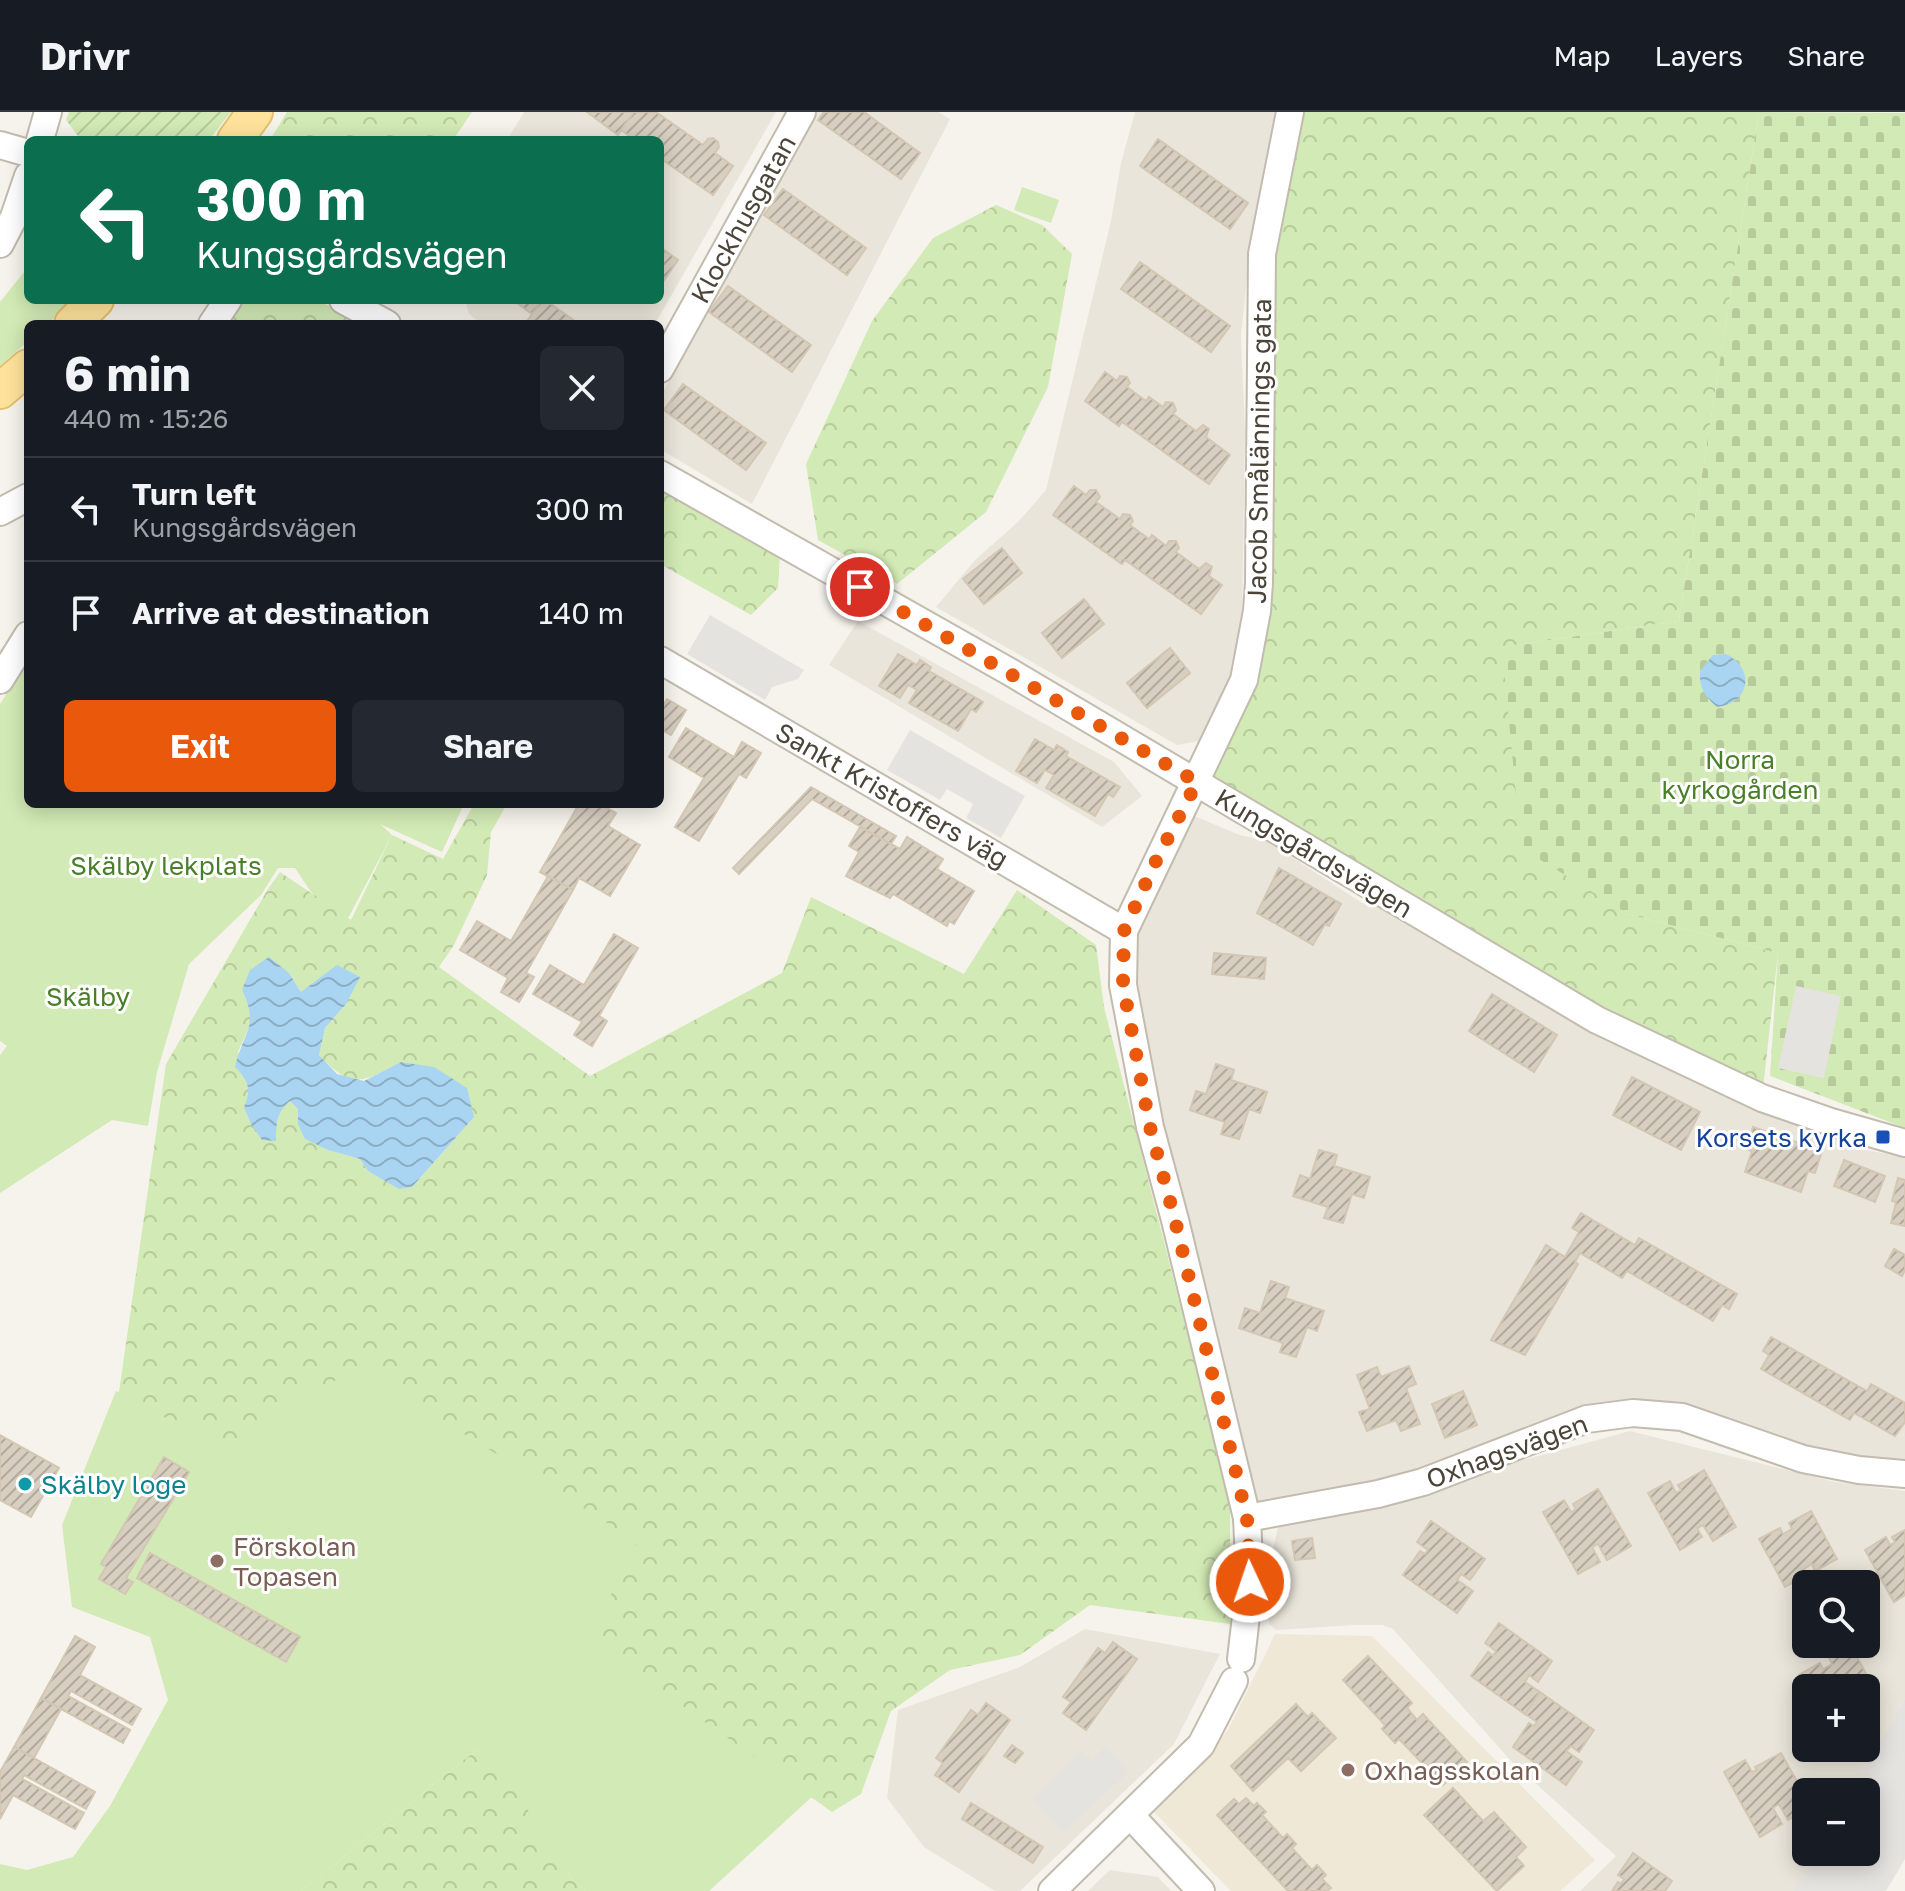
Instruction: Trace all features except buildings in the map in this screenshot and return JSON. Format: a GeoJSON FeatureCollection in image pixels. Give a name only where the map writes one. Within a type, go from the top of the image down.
{"type":"FeatureCollection","features":[{"type":"Feature","properties":{"kind":"main road"},"geometry":{"type":"LineString","coordinates":[[76,320],[92,304]]}},
{"type":"Feature","properties":{"kind":"main road"},"geometry":{"type":"LineString","coordinates":[[0,391],[24,370]]}},
{"type":"Feature","properties":{"kind":"street"},"geometry":{"type":"LineString","coordinates":[[41,136],[48,112]]}},
{"type":"Feature","properties":{"kind":"street","name":"Klockhusgatan"},"geometry":{"type":"LineString","coordinates":[[664,362],[802,112]]}},
{"type":"Feature","properties":{"kind":"street","name":"Jacob Smålännings gata"},"geometry":{"type":"LineString","coordinates":[[1124,931],[1244,680],[1257,611],[1262,254],[1290,112]]}},
{"type":"Feature","properties":{"kind":"street"},"geometry":{"type":"LineString","coordinates":[[0,145],[24,152]]}},
{"type":"Feature","properties":{"kind":"street"},"geometry":{"type":"LineString","coordinates":[[0,244],[24,188]]}},
{"type":"Feature","properties":{"kind":"street"},"geometry":{"type":"LineString","coordinates":[[350,304],[380,320]]}},
{"type":"Feature","properties":{"kind":"street","name":"Kungsgårdsvägen"},"geometry":{"type":"LineString","coordinates":[[664,476],[997,664],[1597,1020],[1762,1098],[1905,1143]]}},
{"type":"Feature","properties":{"kind":"street"},"geometry":{"type":"LineString","coordinates":[[0,512],[24,499]]}},
{"type":"Feature","properties":{"kind":"street"},"geometry":{"type":"LineString","coordinates":[[0,680],[24,641]]}},
{"type":"Feature","properties":{"kind":"street","name":"Sankt Kristoffers väg"},"geometry":{"type":"LineString","coordinates":[[664,662],[1124,931]]}},
{"type":"Feature","properties":{"kind":"street"},"geometry":{"type":"LineString","coordinates":[[1052,1891],[1201,1745],[1238,1670],[1250,1582],[1247,1518],[1150,1127],[1123,985],[1124,931]]}},
{"type":"Feature","properties":{"kind":"street","name":"Oxhagsvägen"},"geometry":{"type":"LineString","coordinates":[[1247,1518],[1378,1494],[1423,1482],[1587,1419],[1633,1413],[1682,1417],[1803,1459],[1859,1470],[1905,1474]]}},
{"type":"Feature","properties":{"kind":"street"},"geometry":{"type":"LineString","coordinates":[[1131,1816],[1201,1891]]}},
{"type":"Feature","properties":{"kind":"shaded area"},"geometry":{"type":"Polygon","coordinates":[[[524,112],[776,112],[657,320],[477,320],[469,314],[466,304],[664,304],[664,136],[509,136],[524,112]]]}},
{"type":"Feature","properties":{"kind":"shaded area"},"geometry":{"type":"Polygon","coordinates":[[[810,112],[938,112],[950,119],[752,504],[664,451],[664,390],[810,112]]]}},
{"type":"Feature","properties":{"kind":"shaded area"},"geometry":{"type":"Polygon","coordinates":[[[1135,112],[1279,112],[1251,241],[1241,335],[1245,433],[1242,619],[1228,686],[1204,740],[1177,745],[936,607],[975,560],[1019,521],[1046,490],[1135,112]]]}},
{"type":"Feature","properties":{"kind":"shaded area"},"geometry":{"type":"Polygon","coordinates":[[[710,615],[804,670],[798,679],[772,687],[765,700],[687,654],[710,615]]]}},
{"type":"Feature","properties":{"kind":"shaded area"},"geometry":{"type":"Polygon","coordinates":[[[858,621],[1114,762],[1142,796],[1102,827],[829,665],[858,621]]]}},
{"type":"Feature","properties":{"kind":"shaded area"},"geometry":{"type":"Polygon","coordinates":[[[910,730],[1025,796],[1001,838],[966,818],[973,804],[947,789],[940,800],[887,770],[910,730]]]}},
{"type":"Feature","properties":{"kind":"shaded area"},"geometry":{"type":"Polygon","coordinates":[[[1182,811],[1240,835],[1267,841],[1362,903],[1387,904],[1760,1106],[1871,1151],[1905,1157],[1905,1474],[1682,1417],[1537,1438],[1247,1518],[1123,985],[1155,863],[1182,811]]]}},
{"type":"Feature","properties":{"kind":"shaded area"},"geometry":{"type":"Polygon","coordinates":[[[1796,986],[1841,996],[1824,1078],[1778,1068],[1796,986]]]}},
{"type":"Feature","properties":{"kind":"shaded area"},"geometry":{"type":"Polygon","coordinates":[[[1630,1431],[1835,1482],[1905,1491],[1905,1859],[1886,1891],[1580,1891],[1616,1856],[1512,1762],[1393,1629],[1382,1625],[1355,1625],[1276,1630],[1269,1624],[1267,1577],[1278,1527],[1630,1431]]]}},
{"type":"Feature","properties":{"kind":"shaded area"},"geometry":{"type":"Polygon","coordinates":[[[1085,1629],[1220,1654],[1174,1744],[1020,1891],[995,1891],[924,1847],[887,1798],[898,1710],[1020,1667],[1085,1629]]]}},
{"type":"Feature","properties":{"kind":"shaded area","name":"Oxhagsskolan"},"geometry":{"type":"Polygon","coordinates":[[[1275,1634],[1372,1636],[1595,1860],[1560,1891],[1231,1891],[1153,1811],[1228,1730],[1275,1634]]]}},
{"type":"Feature","properties":{"kind":"shaded area"},"geometry":{"type":"Polygon","coordinates":[[[1905,1699],[1905,1858],[1893,1879],[1885,1891],[1794,1891],[1810,1866],[1880,1866],[1880,1778],[1861,1778],[1870,1762],[1880,1762],[1880,1744],[1905,1699]]]}},
{"type":"Feature","properties":{"kind":"shaded area"},"geometry":{"type":"Polygon","coordinates":[[[1106,1746],[1129,1771],[1064,1832],[1032,1799],[1082,1751],[1091,1761],[1106,1746]]]}},
{"type":"Feature","properties":{"kind":"shaded area"},"geometry":{"type":"Polygon","coordinates":[[[1110,1870],[1158,1877],[1171,1891],[1088,1891],[1110,1870]]]}},
{"type":"Feature","properties":{"kind":"green space"},"geometry":{"type":"Polygon","coordinates":[[[69,112],[231,112],[212,136],[78,136],[66,120],[69,112]]]}},
{"type":"Feature","properties":{"kind":"green space"},"geometry":{"type":"Polygon","coordinates":[[[287,112],[472,112],[456,136],[272,136],[287,112]]]}},
{"type":"Feature","properties":{"kind":"green space"},"geometry":{"type":"Polygon","coordinates":[[[1290,112],[1759,112],[1679,621],[1502,647],[1628,914],[1778,953],[1762,1098],[1197,782],[1244,680],[1262,254],[1290,112]]]}},
{"type":"Feature","properties":{"kind":"green space","name":"Norra kyrkogården"},"geometry":{"type":"Polygon","coordinates":[[[1759,112],[1905,113],[1905,1128],[1770,1076],[1778,953],[1628,914],[1521,848],[1502,647],[1679,621],[1759,112]]]}},
{"type":"Feature","properties":{"kind":"green space"},"geometry":{"type":"Polygon","coordinates":[[[1022,187],[1059,200],[1051,223],[1014,210],[1022,187]]]}},
{"type":"Feature","properties":{"kind":"green space"},"geometry":{"type":"Polygon","coordinates":[[[996,205],[1042,225],[1072,254],[1048,387],[986,512],[897,584],[818,540],[806,464],[872,321],[933,238],[996,205]]]}},
{"type":"Feature","properties":{"kind":"green space"},"geometry":{"type":"Polygon","coordinates":[[[24,272],[24,304],[67,304],[52,320],[24,320],[24,345],[0,366],[0,302],[24,272]]]}},
{"type":"Feature","properties":{"kind":"green space"},"geometry":{"type":"Polygon","coordinates":[[[241,304],[325,304],[354,320],[232,320],[241,304]]]}},
{"type":"Feature","properties":{"kind":"green space"},"geometry":{"type":"Polygon","coordinates":[[[664,491],[780,555],[778,588],[751,615],[664,566],[664,491]]]}},
{"type":"Feature","properties":{"kind":"green space","name":"Skälby"},"geometry":{"type":"Polygon","coordinates":[[[24,666],[24,808],[462,808],[442,852],[380,824],[392,835],[345,924],[311,892],[295,868],[278,868],[261,895],[189,964],[157,1072],[148,1126],[112,1120],[0,1193],[0,1055],[7,1046],[0,1041],[0,704],[24,666]]]}},
{"type":"Feature","properties":{"kind":"green space"},"geometry":{"type":"Polygon","coordinates":[[[472,808],[505,808],[491,832],[487,875],[454,945],[439,967],[590,1076],[782,973],[811,897],[964,974],[1017,890],[1096,945],[1104,1007],[1230,1500],[1230,1624],[1090,1605],[1020,1655],[950,1670],[891,1711],[861,1794],[832,1812],[588,1639],[638,1542],[361,1370],[300,1395],[230,1443],[118,1399],[166,1064],[280,872],[351,920],[392,835],[443,859],[472,808]],[[289,973],[242,990],[251,1007],[251,1023],[238,1052],[250,1095],[276,1128],[281,1108],[290,1101],[298,1109],[298,1124],[328,1150],[360,1159],[368,1171],[412,1187],[474,1117],[401,1062],[358,1080],[341,1074],[331,1066],[319,1055],[325,1028],[346,1004],[301,992],[289,973]]]}},
{"type":"Feature","properties":{"kind":"green space"},"geometry":{"type":"Polygon","coordinates":[[[362,1361],[651,1541],[815,1794],[709,1891],[585,1891],[570,1877],[479,1748],[301,1891],[0,1891],[0,1864],[27,1870],[73,1857],[110,1806],[168,1700],[150,1637],[72,1607],[62,1525],[116,1391],[234,1434],[299,1383],[362,1361]]]}},
{"type":"Feature","properties":{"kind":"green space"},"geometry":{"type":"Polygon","coordinates":[[[479,1748],[496,1759],[570,1877],[585,1891],[301,1891],[479,1748]]]}},
{"type":"Feature","properties":{"kind":"water"},"geometry":{"type":"Polygon","coordinates":[[[1726,654],[1742,668],[1745,684],[1737,699],[1717,707],[1703,691],[1700,671],[1713,655],[1726,654]]]}},
{"type":"Feature","properties":{"kind":"water"},"geometry":{"type":"Polygon","coordinates":[[[269,957],[289,973],[301,992],[337,965],[360,977],[346,1004],[325,1028],[319,1055],[337,1074],[364,1081],[401,1062],[434,1067],[467,1088],[474,1117],[412,1187],[399,1189],[368,1171],[360,1159],[328,1150],[305,1139],[298,1124],[298,1109],[290,1101],[278,1119],[276,1141],[262,1140],[251,1124],[244,1107],[247,1085],[235,1067],[250,1021],[242,990],[250,970],[269,957]]]}},
{"type":"Feature","properties":{"kind":"place","name":"Korsets kyrka"},"geometry":{"type":"Point","coordinates":[1883,1137]}},
{"type":"Feature","properties":{"kind":"place","name":"Skälby loge"},"geometry":{"type":"Point","coordinates":[25,1484]}},
{"type":"Feature","properties":{"kind":"place","name":"Förskolan Topasen"},"geometry":{"type":"Point","coordinates":[217,1561]}},
{"type":"Feature","properties":{"kind":"place","name":"Oxhagsskolan"},"geometry":{"type":"Point","coordinates":[1348,1770]}},
{"type":"Feature","properties":{"kind":"route"},"geometry":{"type":"LineString","coordinates":[[860,587],[1197,782],[1124,931],[1123,985],[1150,1127],[1247,1518],[1250,1582]]}},
{"type":"Feature","properties":{"kind":"park label","name":"Skälby lekplats"},"geometry":{"type":"Point","coordinates":[166,865]}}]}
